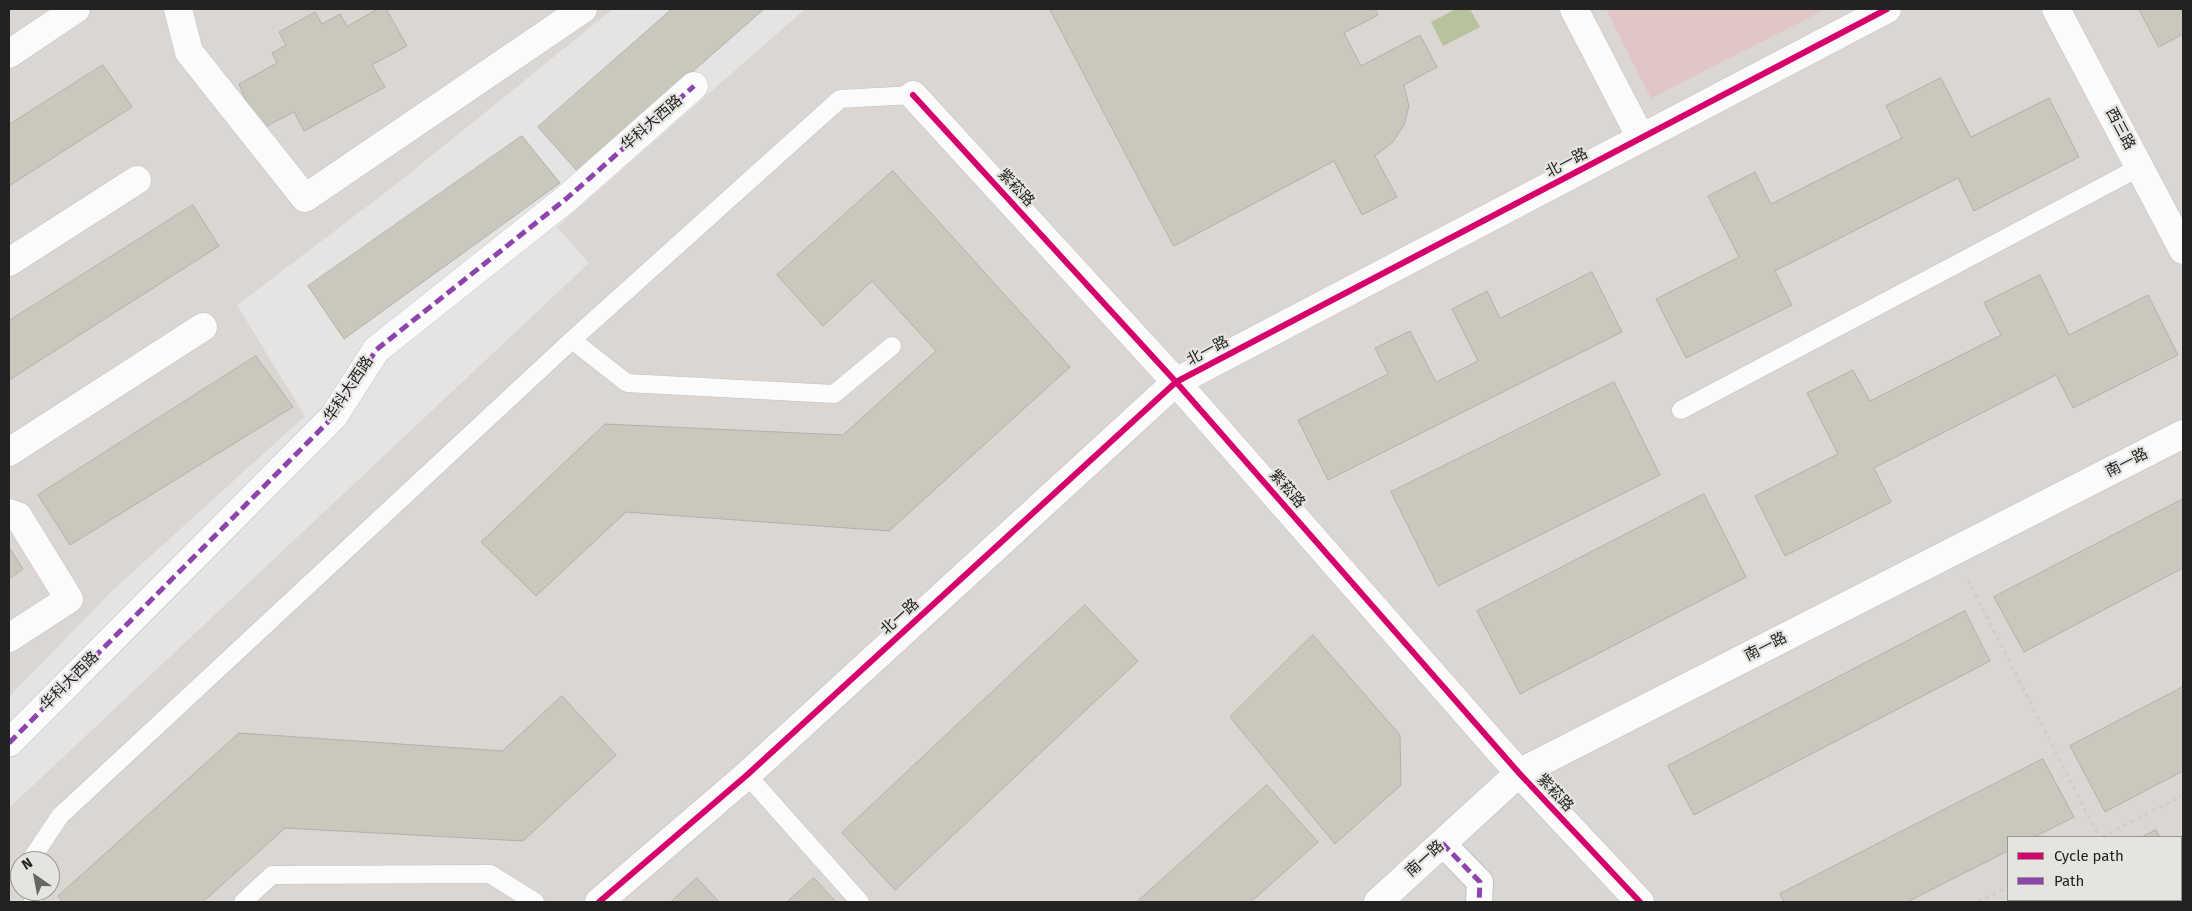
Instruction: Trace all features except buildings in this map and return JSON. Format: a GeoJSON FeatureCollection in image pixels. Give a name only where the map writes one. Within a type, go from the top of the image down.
{"type":"FeatureCollection","features":[{"type":"Feature","properties":{"kind":"street"},"geometry":{"type":"LineString","coordinates":[[9,54],[76,9]]}},
{"type":"Feature","properties":{"kind":"street"},"geometry":{"type":"LineString","coordinates":[[178,9],[189,52],[305,198],[583,9]]}},
{"type":"Feature","properties":{"kind":"street"},"geometry":{"type":"LineString","coordinates":[[1574,9],[1641,138]]}},
{"type":"Feature","properties":{"kind":"street","name":"北一路"},"geometry":{"type":"LineString","coordinates":[[599,902],[747,775],[1176,382],[1887,9]]}},
{"type":"Feature","properties":{"kind":"street","name":"西三路"},"geometry":{"type":"LineString","coordinates":[[2056,9],[2183,250]]}},
{"type":"Feature","properties":{"kind":"street","name":"华科大西路"},"geometry":{"type":"LineString","coordinates":[[9,743],[334,416],[376,350],[566,199],[694,86]]}},
{"type":"Feature","properties":{"kind":"street","name":"紫菘路"},"geometry":{"type":"LineString","coordinates":[[913,95],[1176,382],[1519,773],[1640,902]]}},
{"type":"Feature","properties":{"kind":"street"},"geometry":{"type":"LineString","coordinates":[[9,262],[137,180]]}},
{"type":"Feature","properties":{"kind":"street"},"geometry":{"type":"LineString","coordinates":[[9,452],[203,327]]}},
{"type":"Feature","properties":{"kind":"street","name":"南一路"},"geometry":{"type":"LineString","coordinates":[[1378,902],[1519,773],[2183,434]]}},
{"type":"Feature","properties":{"kind":"street"},"geometry":{"type":"LineString","coordinates":[[9,513],[18,516],[69,599],[9,638]]}},
{"type":"Feature","properties":{"kind":"street"},"geometry":{"type":"LineString","coordinates":[[1442,843],[1480,882],[1479,902]]}},
{"type":"Feature","properties":{"kind":"lane"},"geometry":{"type":"LineString","coordinates":[[37,851],[60,816],[572,340],[840,99],[913,95]]}},
{"type":"Feature","properties":{"kind":"lane"},"geometry":{"type":"LineString","coordinates":[[1681,410],[2140,167]]}},
{"type":"Feature","properties":{"kind":"lane"},"geometry":{"type":"LineString","coordinates":[[572,340],[627,383],[834,394],[892,346]]}},
{"type":"Feature","properties":{"kind":"lane"},"geometry":{"type":"LineString","coordinates":[[747,775],[860,902]]}},
{"type":"Feature","properties":{"kind":"lane"},"geometry":{"type":"LineString","coordinates":[[242,902],[272,875],[480,874],[490,874],[534,902]]}},
{"type":"Feature","properties":{"kind":"path"},"geometry":{"type":"LineString","coordinates":[[1953,551],[2100,836]]}},
{"type":"Feature","properties":{"kind":"path"},"geometry":{"type":"LineString","coordinates":[[2103,836],[2183,795]]}},
{"type":"Feature","properties":{"kind":"path"},"geometry":{"type":"LineString","coordinates":[[1978,902],[2007,888]]}},
{"type":"Feature","properties":{"kind":"shaded area"},"geometry":{"type":"Polygon","coordinates":[[[9,9],[613,9],[394,186],[237,305],[305,416],[112,591],[9,697],[9,9]]]}},
{"type":"Feature","properties":{"kind":"shaded area"},"geometry":{"type":"Polygon","coordinates":[[[805,9],[2183,9],[2183,902],[9,902],[9,808],[589,263],[557,227],[805,9]]]}},
{"type":"Feature","properties":{"kind":"shaded area"},"geometry":{"type":"Polygon","coordinates":[[[1456,9],[1470,9],[1480,27],[1443,46],[1431,22],[1456,9]]]}},
{"type":"Feature","properties":{"kind":"shaded area"},"geometry":{"type":"Polygon","coordinates":[[[1606,9],[1826,9],[1651,98],[1606,9]]]}},
{"type":"Feature","properties":{"kind":"marked path"},"geometry":{"type":"LineString","coordinates":[[9,743],[334,416],[376,350],[566,199],[694,86]]}},
{"type":"Feature","properties":{"kind":"marked path"},"geometry":{"type":"LineString","coordinates":[[1442,843],[1480,882],[1479,902]]}},
{"type":"Feature","properties":{"kind":"cycle path"},"geometry":{"type":"LineString","coordinates":[[599,902],[747,775],[1176,382],[1887,9]]}},
{"type":"Feature","properties":{"kind":"cycle path"},"geometry":{"type":"LineString","coordinates":[[913,95],[1176,382],[1519,773],[1640,902]]}}]}
